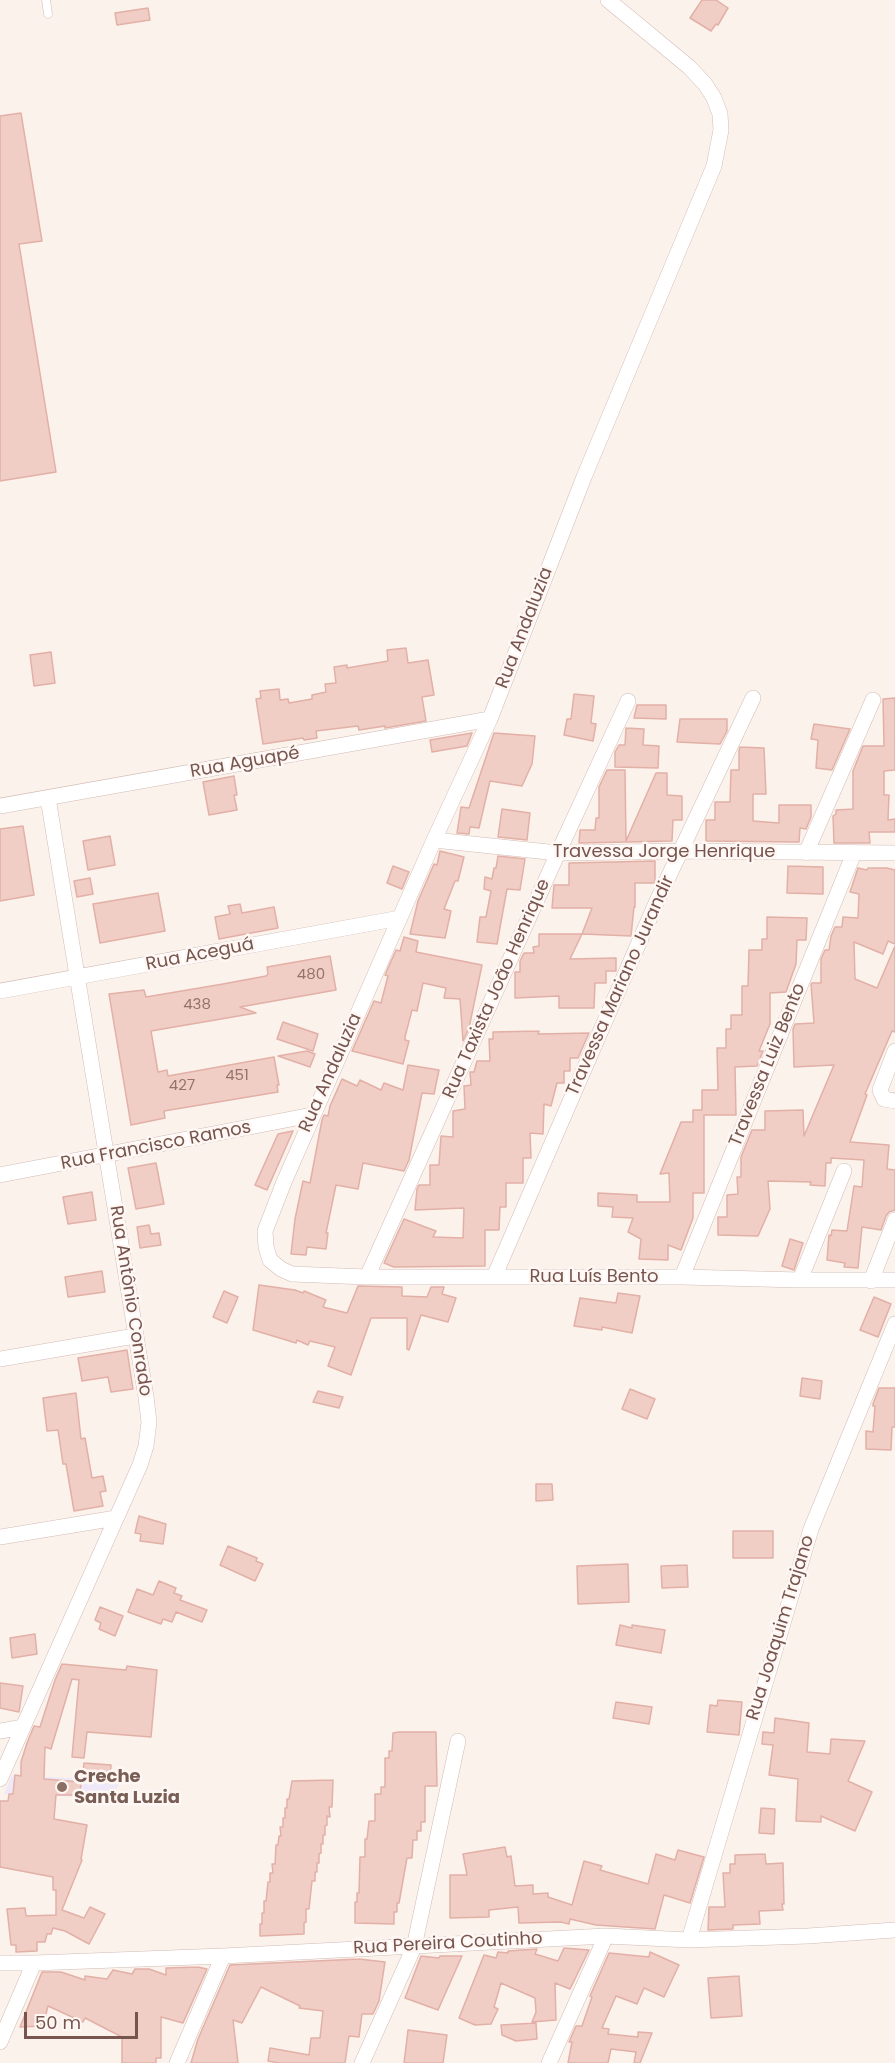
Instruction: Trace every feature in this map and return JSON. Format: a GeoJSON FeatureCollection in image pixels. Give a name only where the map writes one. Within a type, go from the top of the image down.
{"type":"FeatureCollection","features":[{"type":"Feature","properties":{"kind":"street","name":"Rua Andaluzia"},"geometry":{"type":"LineString","coordinates":[[292,1274],[270,1260],[265,1231],[312,1115],[490,719],[584,477],[714,166],[720,145],[720,114],[705,84],[689,66],[608,0]]}},
{"type":"Feature","properties":{"kind":"street","name":"Travessa Mariano Jurandir"},"geometry":{"type":"LineString","coordinates":[[494,1277],[681,851],[753,698]]}},
{"type":"Feature","properties":{"kind":"street"},"geometry":{"type":"LineString","coordinates":[[806,853],[873,700]]}},
{"type":"Feature","properties":{"kind":"street","name":"Rua Taxista João Henrique"},"geometry":{"type":"LineString","coordinates":[[367,1277],[628,701]]}},
{"type":"Feature","properties":{"kind":"street","name":"Rua Aguapé"},"geometry":{"type":"LineString","coordinates":[[0,806],[490,719]]}},
{"type":"Feature","properties":{"kind":"street","name":"Rua Antônio Conrado"},"geometry":{"type":"LineString","coordinates":[[0,1779],[140,1465],[146,1446],[149,1422],[48,798]]}},
{"type":"Feature","properties":{"kind":"street","name":"Travessa Jorge Henrique"},"geometry":{"type":"LineString","coordinates":[[434,840],[558,853],[681,851],[895,853]]}},
{"type":"Feature","properties":{"kind":"street","name":"Travessa Luiz Bento"},"geometry":{"type":"LineString","coordinates":[[682,1277],[854,853]]}},
{"type":"Feature","properties":{"kind":"street","name":"Rua Aceguá"},"geometry":{"type":"LineString","coordinates":[[0,991],[400,918]]}},
{"type":"Feature","properties":{"kind":"street"},"geometry":{"type":"LineString","coordinates":[[895,1051],[880,1090],[884,1099],[895,1101]]}},
{"type":"Feature","properties":{"kind":"street","name":"Rua Francisco Ramos"},"geometry":{"type":"LineString","coordinates":[[0,1175],[312,1115]]}},
{"type":"Feature","properties":{"kind":"street"},"geometry":{"type":"LineString","coordinates":[[800,1280],[844,1172]]}},
{"type":"Feature","properties":{"kind":"street"},"geometry":{"type":"LineString","coordinates":[[871,1281],[895,1220]]}},
{"type":"Feature","properties":{"kind":"street","name":"Rua Luís Bento"},"geometry":{"type":"LineString","coordinates":[[292,1274],[367,1277],[895,1280]]}},
{"type":"Feature","properties":{"kind":"street","name":"Rua Joaquim Trajano"},"geometry":{"type":"LineString","coordinates":[[689,1940],[811,1529],[895,1324]]}},
{"type":"Feature","properties":{"kind":"street"},"geometry":{"type":"LineString","coordinates":[[0,1359],[135,1336]]}},
{"type":"Feature","properties":{"kind":"street"},"geometry":{"type":"LineString","coordinates":[[0,1537],[117,1518]]}},
{"type":"Feature","properties":{"kind":"street"},"geometry":{"type":"LineString","coordinates":[[0,1731],[24,1727]]}},
{"type":"Feature","properties":{"kind":"street"},"geometry":{"type":"LineString","coordinates":[[362,2063],[414,1947],[458,1741]]}},
{"type":"Feature","properties":{"kind":"street","name":"Rua Pereira Coutinho"},"geometry":{"type":"LineString","coordinates":[[0,1963],[223,1956],[606,1936],[689,1940],[895,1930]]}},
{"type":"Feature","properties":{"kind":"street"},"geometry":{"type":"LineString","coordinates":[[549,2063],[606,1936]]}},
{"type":"Feature","properties":{"kind":"street"},"geometry":{"type":"LineString","coordinates":[[177,2063],[223,1956]]}},
{"type":"Feature","properties":{"kind":"street"},"geometry":{"type":"LineString","coordinates":[[0,2042],[34,1963]]}},
{"type":"Feature","properties":{"kind":"lane"},"geometry":{"type":"LineString","coordinates":[[46,0],[48,14]]}},
{"type":"Feature","properties":{"kind":"shaded area","name":"Creche Santa Luzia"},"geometry":{"type":"Polygon","coordinates":[[[12,1775],[121,1781],[112,1798],[4,1794],[12,1775]]]}},
{"type":"Feature","properties":{"kind":"building"},"geometry":{"type":"Polygon","coordinates":[[[702,0],[716,0],[728,8],[718,25],[716,24],[711,31],[690,18],[702,0]]]}},
{"type":"Feature","properties":{"kind":"building"},"geometry":{"type":"Polygon","coordinates":[[[148,8],[150,20],[117,25],[115,13],[148,8]]]}},
{"type":"Feature","properties":{"kind":"building"},"geometry":{"type":"Polygon","coordinates":[[[21,113],[42,241],[19,244],[56,472],[0,481],[0,116],[21,113]]]}},
{"type":"Feature","properties":{"kind":"building"},"geometry":{"type":"Polygon","coordinates":[[[406,648],[408,663],[428,660],[434,695],[422,697],[426,721],[385,728],[385,726],[359,730],[358,726],[316,731],[317,738],[263,744],[256,699],[261,698],[260,691],[279,689],[280,700],[288,699],[289,703],[312,699],[312,695],[326,692],[325,684],[336,683],[334,667],[347,665],[347,668],[388,661],[387,650],[406,648]]]}},
{"type":"Feature","properties":{"kind":"building"},"geometry":{"type":"Polygon","coordinates":[[[51,652],[55,683],[34,686],[30,655],[51,652]]]}},
{"type":"Feature","properties":{"kind":"building"},"geometry":{"type":"Polygon","coordinates":[[[574,694],[594,696],[591,723],[596,724],[593,741],[564,735],[567,719],[571,719],[574,694]]]}},
{"type":"Feature","properties":{"kind":"building"},"geometry":{"type":"Polygon","coordinates":[[[895,698],[895,770],[884,771],[884,795],[889,795],[888,820],[895,819],[895,832],[869,832],[870,843],[834,843],[833,816],[836,810],[853,809],[853,771],[863,746],[884,746],[883,699],[895,698]]]}},
{"type":"Feature","properties":{"kind":"building"},"geometry":{"type":"Polygon","coordinates":[[[637,705],[666,705],[666,719],[634,718],[637,705]]]}},
{"type":"Feature","properties":{"kind":"building"},"geometry":{"type":"Polygon","coordinates":[[[680,719],[727,719],[727,731],[720,744],[677,742],[680,719]]]}},
{"type":"Feature","properties":{"kind":"building"},"geometry":{"type":"Polygon","coordinates":[[[814,724],[850,729],[832,770],[816,768],[818,740],[811,739],[814,724]]]}},
{"type":"Feature","properties":{"kind":"building"},"geometry":{"type":"Polygon","coordinates":[[[626,728],[644,729],[643,745],[659,746],[658,768],[615,767],[615,752],[619,745],[625,745],[626,728]]]}},
{"type":"Feature","properties":{"kind":"building"},"geometry":{"type":"Polygon","coordinates":[[[472,733],[467,746],[432,752],[430,740],[472,733]]]}},
{"type":"Feature","properties":{"kind":"building"},"geometry":{"type":"Polygon","coordinates":[[[494,733],[535,736],[532,764],[522,786],[490,781],[479,828],[470,827],[469,834],[457,833],[461,807],[469,808],[494,733]]]}},
{"type":"Feature","properties":{"kind":"building"},"geometry":{"type":"Polygon","coordinates":[[[740,747],[764,748],[766,794],[753,794],[753,821],[779,823],[779,805],[811,805],[811,817],[806,829],[800,828],[799,842],[706,841],[706,820],[715,820],[715,802],[730,802],[731,770],[739,770],[740,747]]]}},
{"type":"Feature","properties":{"kind":"building"},"geometry":{"type":"Polygon","coordinates":[[[607,770],[625,770],[626,841],[656,773],[667,773],[667,795],[682,796],[682,820],[673,820],[672,841],[579,843],[580,830],[595,830],[596,818],[599,818],[599,787],[607,770]]]}},
{"type":"Feature","properties":{"kind":"building"},"geometry":{"type":"Polygon","coordinates":[[[234,776],[237,810],[209,815],[203,782],[234,776]]]}},
{"type":"Feature","properties":{"kind":"building"},"geometry":{"type":"Polygon","coordinates":[[[502,809],[530,813],[527,840],[498,837],[502,809]]]}},
{"type":"Feature","properties":{"kind":"building"},"geometry":{"type":"Polygon","coordinates":[[[23,826],[34,895],[0,901],[0,829],[23,826]]]}},
{"type":"Feature","properties":{"kind":"building"},"geometry":{"type":"Polygon","coordinates":[[[110,836],[115,865],[88,870],[83,841],[110,836]]]}},
{"type":"Feature","properties":{"kind":"building"},"geometry":{"type":"Polygon","coordinates":[[[440,851],[464,857],[458,881],[455,881],[444,909],[451,911],[445,938],[410,934],[418,901],[434,864],[437,865],[440,851]]]}},
{"type":"Feature","properties":{"kind":"building"},"geometry":{"type":"Polygon","coordinates":[[[498,856],[525,859],[520,890],[507,889],[497,944],[477,942],[480,917],[486,917],[491,891],[484,889],[485,877],[492,879],[498,856]]]}},
{"type":"Feature","properties":{"kind":"building"},"geometry":{"type":"Polygon","coordinates":[[[655,861],[655,883],[635,883],[635,907],[631,936],[582,934],[592,908],[552,908],[554,885],[569,885],[569,863],[655,861]]]}},
{"type":"Feature","properties":{"kind":"building"},"geometry":{"type":"Polygon","coordinates":[[[393,866],[409,872],[402,889],[387,883],[393,866]]]}},
{"type":"Feature","properties":{"kind":"building"},"geometry":{"type":"Polygon","coordinates":[[[788,866],[823,867],[823,894],[787,893],[788,866]]]}},
{"type":"Feature","properties":{"kind":"building"},"geometry":{"type":"Polygon","coordinates":[[[858,868],[895,870],[895,944],[888,941],[883,954],[854,942],[855,979],[877,988],[895,946],[895,1032],[892,1031],[865,1094],[867,1095],[850,1142],[889,1145],[887,1169],[895,1170],[895,1210],[886,1216],[881,1230],[862,1227],[858,1268],[844,1267],[845,1263],[827,1260],[829,1235],[831,1236],[832,1230],[847,1231],[854,1186],[862,1187],[864,1160],[831,1158],[831,1163],[826,1163],[825,1186],[810,1185],[811,1182],[768,1181],[770,1209],[758,1236],[718,1235],[718,1217],[727,1217],[727,1195],[738,1194],[737,1177],[741,1177],[741,1157],[752,1130],[765,1130],[765,1111],[803,1110],[804,1136],[834,1065],[794,1067],[793,1029],[795,1024],[814,1023],[811,984],[821,983],[821,959],[825,950],[829,950],[835,927],[842,927],[843,917],[858,918],[859,894],[850,892],[858,868]]]}},
{"type":"Feature","properties":{"kind":"building"},"geometry":{"type":"Polygon","coordinates":[[[90,878],[93,894],[77,897],[74,881],[90,878]]]}},
{"type":"Feature","properties":{"kind":"building"},"geometry":{"type":"Polygon","coordinates":[[[158,893],[165,931],[100,943],[93,904],[158,893]]]}},
{"type":"Feature","properties":{"kind":"building"},"geometry":{"type":"Polygon","coordinates":[[[240,904],[242,913],[274,907],[278,928],[219,939],[215,917],[230,914],[228,906],[240,904]]]}},
{"type":"Feature","properties":{"kind":"building"},"geometry":{"type":"Polygon","coordinates":[[[767,917],[807,918],[806,940],[797,940],[796,964],[786,992],[770,993],[770,1024],[759,1051],[763,1051],[757,1066],[735,1067],[736,1115],[704,1115],[704,1193],[693,1193],[693,1218],[681,1250],[668,1245],[668,1260],[639,1259],[641,1239],[628,1232],[633,1218],[612,1217],[613,1207],[598,1206],[598,1193],[637,1195],[637,1202],[670,1202],[669,1173],[660,1174],[681,1122],[693,1122],[693,1110],[702,1110],[702,1090],[718,1090],[717,1048],[726,1048],[726,1029],[731,1029],[731,1015],[742,1015],[742,986],[748,986],[749,950],[762,950],[762,939],[767,939],[767,917]]]}},
{"type":"Feature","properties":{"kind":"building"},"geometry":{"type":"Polygon","coordinates":[[[539,934],[582,934],[570,959],[616,958],[616,971],[606,971],[606,983],[595,983],[594,1008],[559,1008],[559,996],[515,998],[515,972],[520,972],[520,961],[524,953],[534,953],[533,947],[539,946],[539,934]]]}},
{"type":"Feature","properties":{"kind":"building"},"geometry":{"type":"Polygon","coordinates":[[[404,937],[418,941],[416,952],[482,965],[469,1028],[463,1041],[460,999],[444,998],[446,988],[423,983],[417,1011],[412,1010],[405,1037],[405,1040],[409,1041],[403,1064],[352,1051],[374,1001],[381,1003],[388,976],[385,975],[396,950],[400,951],[404,937]]]}},
{"type":"Feature","properties":{"kind":"building"},"geometry":{"type":"Polygon","coordinates":[[[330,956],[336,990],[240,1007],[256,1013],[151,1031],[158,1072],[167,1070],[168,1076],[274,1057],[278,1092],[164,1111],[165,1118],[131,1125],[109,994],[144,990],[146,997],[223,984],[266,976],[267,967],[330,956]]]}},
{"type":"Feature","properties":{"kind":"building"},"geometry":{"type":"Polygon","coordinates":[[[283,1022],[318,1034],[313,1051],[277,1039],[283,1022]]]}},
{"type":"Feature","properties":{"kind":"building"},"geometry":{"type":"Polygon","coordinates":[[[539,1031],[538,1034],[589,1033],[578,1058],[570,1058],[570,1071],[564,1071],[564,1083],[557,1083],[551,1106],[544,1104],[543,1134],[530,1133],[531,1158],[523,1158],[523,1183],[506,1183],[506,1207],[500,1207],[499,1230],[485,1230],[485,1266],[394,1267],[384,1263],[404,1219],[436,1231],[433,1237],[463,1238],[464,1208],[415,1210],[417,1189],[419,1185],[430,1185],[430,1165],[439,1165],[441,1136],[453,1137],[453,1111],[465,1109],[464,1086],[471,1085],[470,1072],[474,1072],[477,1061],[490,1061],[489,1039],[493,1039],[493,1032],[539,1031]]]}},
{"type":"Feature","properties":{"kind":"building"},"geometry":{"type":"Polygon","coordinates":[[[307,1051],[315,1054],[310,1067],[278,1056],[307,1051]]]}},
{"type":"Feature","properties":{"kind":"building"},"geometry":{"type":"Polygon","coordinates":[[[408,1065],[439,1070],[434,1094],[422,1093],[409,1160],[404,1171],[363,1163],[358,1189],[336,1185],[326,1233],[328,1233],[326,1249],[307,1247],[306,1255],[291,1254],[303,1181],[310,1183],[322,1120],[324,1115],[328,1116],[342,1079],[357,1086],[360,1080],[381,1090],[384,1083],[403,1090],[408,1065]]]}},
{"type":"Feature","properties":{"kind":"building"},"geometry":{"type":"Polygon","coordinates":[[[293,1131],[267,1190],[255,1185],[278,1134],[293,1131]]]}},
{"type":"Feature","properties":{"kind":"building"},"geometry":{"type":"Polygon","coordinates":[[[156,1163],[164,1204],[136,1209],[128,1168],[156,1163]]]}},
{"type":"Feature","properties":{"kind":"building"},"geometry":{"type":"Polygon","coordinates":[[[92,1192],[96,1220],[68,1224],[63,1197],[92,1192]]]}},
{"type":"Feature","properties":{"kind":"building"},"geometry":{"type":"Polygon","coordinates":[[[149,1225],[151,1234],[159,1233],[161,1245],[140,1248],[137,1227],[149,1225]]]}},
{"type":"Feature","properties":{"kind":"building"},"geometry":{"type":"Polygon","coordinates":[[[790,1239],[803,1243],[794,1270],[782,1266],[790,1239]]]}},
{"type":"Feature","properties":{"kind":"building"},"geometry":{"type":"Polygon","coordinates":[[[102,1271],[105,1292],[68,1297],[65,1277],[102,1271]]]}},
{"type":"Feature","properties":{"kind":"building"},"geometry":{"type":"Polygon","coordinates":[[[259,1285],[303,1293],[304,1291],[326,1300],[323,1307],[347,1313],[358,1286],[402,1287],[402,1296],[427,1297],[431,1287],[444,1287],[442,1294],[456,1298],[448,1322],[421,1315],[409,1350],[407,1349],[407,1318],[371,1318],[351,1375],[328,1366],[335,1347],[310,1341],[308,1345],[297,1340],[296,1343],[253,1330],[259,1285]]]}},
{"type":"Feature","properties":{"kind":"building"},"geometry":{"type":"Polygon","coordinates":[[[224,1291],[238,1297],[227,1323],[213,1317],[224,1291]]]}},
{"type":"Feature","properties":{"kind":"building"},"geometry":{"type":"Polygon","coordinates":[[[618,1293],[640,1296],[632,1333],[602,1327],[602,1330],[574,1326],[580,1298],[616,1303],[618,1293]]]}},
{"type":"Feature","properties":{"kind":"building"},"geometry":{"type":"Polygon","coordinates":[[[874,1297],[891,1304],[878,1337],[860,1330],[874,1297]]]}},
{"type":"Feature","properties":{"kind":"building"},"geometry":{"type":"Polygon","coordinates":[[[127,1350],[133,1389],[111,1392],[108,1377],[82,1381],[78,1358],[127,1350]]]}},
{"type":"Feature","properties":{"kind":"building"},"geometry":{"type":"Polygon","coordinates":[[[802,1378],[822,1381],[820,1399],[800,1396],[802,1378]]]}},
{"type":"Feature","properties":{"kind":"building"},"geometry":{"type":"Polygon","coordinates":[[[879,1388],[895,1388],[895,1427],[892,1427],[891,1450],[866,1449],[866,1431],[873,1432],[875,1406],[873,1404],[879,1388]]]}},
{"type":"Feature","properties":{"kind":"building"},"geometry":{"type":"Polygon","coordinates":[[[630,1389],[655,1399],[647,1419],[622,1409],[630,1389]]]}},
{"type":"Feature","properties":{"kind":"building"},"geometry":{"type":"Polygon","coordinates":[[[318,1391],[343,1397],[339,1408],[313,1402],[318,1391]]]}},
{"type":"Feature","properties":{"kind":"building"},"geometry":{"type":"Polygon","coordinates":[[[76,1393],[81,1439],[85,1438],[92,1478],[103,1476],[106,1491],[100,1492],[103,1506],[74,1511],[58,1430],[47,1431],[43,1398],[76,1393]]]}},
{"type":"Feature","properties":{"kind":"building"},"geometry":{"type":"Polygon","coordinates":[[[536,1484],[552,1484],[553,1500],[536,1501],[536,1484]]]}},
{"type":"Feature","properties":{"kind":"building"},"geometry":{"type":"Polygon","coordinates":[[[139,1516],[166,1524],[163,1544],[140,1541],[141,1534],[135,1533],[139,1516]]]}},
{"type":"Feature","properties":{"kind":"building"},"geometry":{"type":"Polygon","coordinates":[[[733,1531],[773,1531],[773,1558],[733,1558],[733,1531]]]}},
{"type":"Feature","properties":{"kind":"building"},"geometry":{"type":"Polygon","coordinates":[[[228,1546],[257,1558],[256,1561],[263,1564],[255,1581],[220,1565],[228,1546]]]}},
{"type":"Feature","properties":{"kind":"building"},"geometry":{"type":"Polygon","coordinates":[[[628,1564],[629,1602],[578,1604],[577,1566],[628,1564]]]}},
{"type":"Feature","properties":{"kind":"building"},"geometry":{"type":"Polygon","coordinates":[[[687,1565],[688,1587],[662,1588],[661,1566],[687,1565]]]}},
{"type":"Feature","properties":{"kind":"building"},"geometry":{"type":"Polygon","coordinates":[[[159,1581],[176,1588],[174,1593],[182,1596],[180,1600],[207,1610],[202,1622],[176,1612],[172,1622],[163,1619],[161,1624],[128,1612],[137,1589],[153,1595],[159,1581]]]}},
{"type":"Feature","properties":{"kind":"building"},"geometry":{"type":"Polygon","coordinates":[[[100,1607],[123,1616],[115,1636],[99,1629],[101,1623],[95,1620],[100,1607]]]}},
{"type":"Feature","properties":{"kind":"building"},"geometry":{"type":"Polygon","coordinates":[[[620,1625],[665,1630],[661,1653],[616,1645],[620,1625]]]}},
{"type":"Feature","properties":{"kind":"building"},"geometry":{"type":"Polygon","coordinates":[[[35,1634],[37,1654],[12,1658],[10,1638],[35,1634]]]}},
{"type":"Feature","properties":{"kind":"building"},"geometry":{"type":"Polygon","coordinates":[[[62,1664],[126,1670],[127,1666],[157,1670],[151,1737],[87,1732],[84,1758],[72,1757],[79,1680],[72,1679],[51,1749],[45,1747],[44,1779],[81,1782],[80,1795],[56,1795],[54,1819],[87,1825],[82,1860],[62,1910],[84,1918],[90,1907],[105,1914],[89,1944],[65,1931],[53,1928],[51,1934],[47,1934],[45,1942],[37,1942],[37,1951],[16,1952],[16,1945],[11,1945],[7,1909],[25,1908],[26,1916],[56,1915],[56,1890],[53,1890],[53,1877],[0,1867],[0,1801],[8,1801],[9,1794],[13,1794],[15,1775],[21,1776],[21,1762],[27,1743],[34,1726],[40,1727],[62,1664]]]}},
{"type":"Feature","properties":{"kind":"building"},"geometry":{"type":"Polygon","coordinates":[[[0,1683],[23,1686],[19,1712],[0,1708],[0,1683]]]}},
{"type":"Feature","properties":{"kind":"building"},"geometry":{"type":"Polygon","coordinates":[[[718,1700],[742,1702],[739,1735],[707,1732],[710,1705],[717,1706],[718,1700]]]}},
{"type":"Feature","properties":{"kind":"building"},"geometry":{"type":"Polygon","coordinates":[[[616,1702],[652,1707],[649,1724],[613,1718],[616,1702]]]}},
{"type":"Feature","properties":{"kind":"building"},"geometry":{"type":"Polygon","coordinates":[[[775,1718],[809,1723],[807,1752],[830,1754],[831,1739],[865,1741],[848,1781],[872,1792],[855,1831],[821,1816],[821,1822],[796,1821],[798,1779],[769,1775],[773,1745],[762,1744],[763,1732],[774,1733],[775,1718]]]}},
{"type":"Feature","properties":{"kind":"building"},"geometry":{"type":"Polygon","coordinates":[[[436,1732],[437,1786],[425,1786],[425,1822],[421,1822],[421,1831],[417,1831],[417,1840],[413,1840],[412,1858],[407,1858],[397,1912],[394,1912],[394,1924],[355,1923],[360,1857],[365,1857],[365,1839],[367,1839],[369,1821],[375,1821],[375,1794],[381,1794],[381,1787],[385,1787],[385,1758],[389,1758],[389,1751],[392,1751],[393,1733],[436,1732]]]}},
{"type":"Feature","properties":{"kind":"building"},"geometry":{"type":"Polygon","coordinates":[[[84,1763],[111,1765],[110,1781],[82,1779],[84,1763]]]}},
{"type":"Feature","properties":{"kind":"building"},"geometry":{"type":"Polygon","coordinates":[[[333,1780],[332,1807],[329,1807],[330,1817],[327,1816],[315,1881],[312,1881],[304,1934],[260,1936],[264,1901],[266,1901],[270,1873],[273,1873],[272,1864],[275,1864],[276,1845],[281,1836],[280,1827],[283,1827],[292,1781],[333,1780]]]}},
{"type":"Feature","properties":{"kind":"building"},"geometry":{"type":"Polygon","coordinates":[[[761,1808],[775,1809],[774,1834],[759,1833],[761,1808]]]}},
{"type":"Feature","properties":{"kind":"building"},"geometry":{"type":"Polygon","coordinates":[[[505,1847],[507,1857],[511,1856],[515,1886],[533,1885],[533,1894],[548,1893],[548,1897],[572,1905],[584,1861],[602,1866],[600,1870],[648,1884],[656,1854],[675,1860],[678,1850],[704,1857],[690,1903],[664,1895],[655,1929],[596,1925],[570,1919],[569,1924],[561,1922],[519,1923],[518,1907],[489,1910],[489,1917],[450,1918],[450,1875],[467,1875],[463,1854],[505,1847]]]}},
{"type":"Feature","properties":{"kind":"building"},"geometry":{"type":"Polygon","coordinates":[[[765,1854],[766,1864],[783,1863],[783,1910],[759,1911],[760,1924],[733,1925],[733,1929],[708,1930],[709,1907],[725,1907],[723,1873],[730,1873],[730,1864],[735,1864],[735,1855],[765,1854]]]}},
{"type":"Feature","properties":{"kind":"building"},"geometry":{"type":"Polygon","coordinates":[[[564,1948],[589,1950],[570,1989],[555,1983],[556,2020],[532,2022],[536,2012],[535,1998],[501,1983],[494,2007],[498,2009],[491,2024],[475,2025],[459,2018],[484,1955],[496,1958],[498,1952],[537,1949],[535,1954],[558,1961],[564,1948]]]}},
{"type":"Feature","properties":{"kind":"building"},"geometry":{"type":"Polygon","coordinates":[[[650,1952],[679,1965],[664,1997],[644,1988],[637,2004],[616,1996],[602,2028],[609,2029],[608,2034],[638,2037],[638,2032],[652,2033],[640,2063],[634,2063],[636,2052],[611,2049],[608,2063],[568,2063],[572,2042],[569,2042],[576,2026],[582,2026],[592,1997],[590,1996],[609,1953],[649,1957],[650,1952]]]}},
{"type":"Feature","properties":{"kind":"building"},"geometry":{"type":"Polygon","coordinates":[[[421,1956],[439,1958],[440,1956],[462,1956],[438,2010],[405,1998],[421,1956]]]}},
{"type":"Feature","properties":{"kind":"building"},"geometry":{"type":"Polygon","coordinates":[[[359,1959],[385,1962],[379,2001],[373,2014],[362,2014],[359,2037],[349,2036],[345,2063],[268,2061],[270,2048],[309,2055],[311,2038],[320,2038],[323,2011],[299,2008],[300,2006],[261,1987],[242,2023],[233,2020],[238,2063],[191,2063],[198,2039],[230,1965],[359,1959]]]}},
{"type":"Feature","properties":{"kind":"building"},"geometry":{"type":"Polygon","coordinates":[[[166,1968],[207,1969],[183,2023],[161,2017],[161,2058],[156,2058],[156,2063],[122,2063],[122,2037],[85,2018],[83,2022],[48,2006],[43,2026],[20,2027],[42,1972],[61,1972],[85,1980],[85,1976],[107,1979],[113,1970],[132,1974],[135,1969],[149,1969],[166,1975],[166,1968]]]}},
{"type":"Feature","properties":{"kind":"building"},"geometry":{"type":"Polygon","coordinates":[[[739,1976],[742,2016],[711,2018],[708,1978],[739,1976]]]}},
{"type":"Feature","properties":{"kind":"building"},"geometry":{"type":"Polygon","coordinates":[[[536,2023],[537,2039],[516,2041],[502,2035],[501,2025],[536,2023]]]}},
{"type":"Feature","properties":{"kind":"building"},"geometry":{"type":"Polygon","coordinates":[[[408,2030],[447,2035],[443,2063],[404,2063],[408,2030]]]}},
{"type":"Feature","properties":{"kind":"place","name":"Creche Santa Luzia"},"geometry":{"type":"Point","coordinates":[62,1787]}}]}
